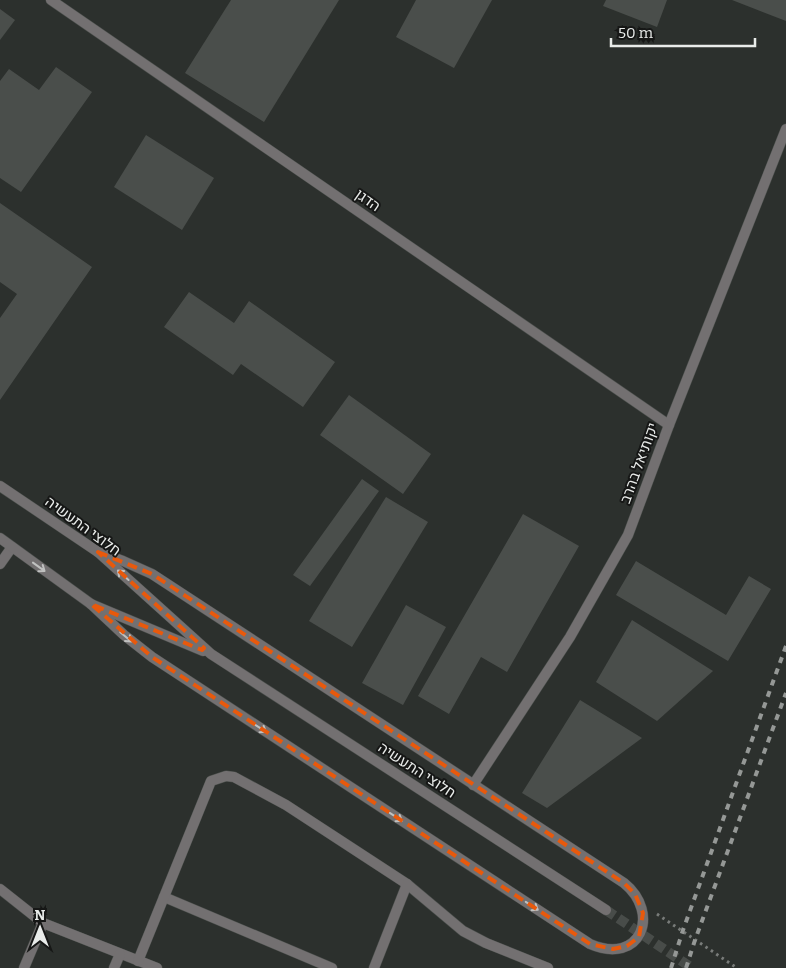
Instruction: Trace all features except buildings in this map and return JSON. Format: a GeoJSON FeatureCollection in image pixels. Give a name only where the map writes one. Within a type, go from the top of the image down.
{"type":"FeatureCollection","features":[{"type":"Feature","properties":{"kind":"street","name":"הדגן"},"geometry":{"type":"LineString","coordinates":[[51,0],[669,425]]}},
{"type":"Feature","properties":{"kind":"street","name":"יקותיאל בהרב"},"geometry":{"type":"LineString","coordinates":[[473,785],[570,637],[628,535],[669,425],[786,129]]}},
{"type":"Feature","properties":{"kind":"street","name":"חלוצי התעשיה"},"geometry":{"type":"LineString","coordinates":[[0,486],[98,552],[211,654],[606,910]]}},
{"type":"Feature","properties":{"kind":"street","name":"חלוצי התעשיה"},"geometry":{"type":"LineString","coordinates":[[0,538],[91,604],[211,654]]}},
{"type":"Feature","properties":{"kind":"street"},"geometry":{"type":"LineString","coordinates":[[0,564],[12,547]]}},
{"type":"Feature","properties":{"kind":"street"},"geometry":{"type":"LineString","coordinates":[[91,604],[124,635],[152,657],[590,944],[598,948],[613,949],[628,946],[639,937],[643,913],[639,902],[624,882],[152,574],[98,552]]}},
{"type":"Feature","properties":{"kind":"street"},"geometry":{"type":"LineString","coordinates":[[138,961],[211,781],[226,776],[234,777],[286,805],[407,884],[463,930],[486,943],[548,968]]}},
{"type":"Feature","properties":{"kind":"street"},"geometry":{"type":"LineString","coordinates":[[374,968],[407,884]]}},
{"type":"Feature","properties":{"kind":"street"},"geometry":{"type":"LineString","coordinates":[[0,889],[43,923],[156,968]]}},
{"type":"Feature","properties":{"kind":"street"},"geometry":{"type":"LineString","coordinates":[[164,897],[332,968]]}},
{"type":"Feature","properties":{"kind":"street"},"geometry":{"type":"LineString","coordinates":[[24,968],[43,923]]}},
{"type":"Feature","properties":{"kind":"street"},"geometry":{"type":"LineString","coordinates":[[114,968],[120,954]]}},
{"type":"Feature","properties":{"kind":"path"},"geometry":{"type":"LineString","coordinates":[[639,902],[737,968]]}},
{"type":"Feature","properties":{"kind":"highlighted area"},"geometry":{"type":"Polygon","coordinates":[[[98,552],[152,574],[624,883],[635,894],[643,913],[639,937],[627,946],[613,949],[590,944],[152,657],[91,604],[202,650],[204,648],[98,552]]]}},
{"type":"Feature","properties":{"kind":"tunnel"},"geometry":{"type":"LineString","coordinates":[[606,910],[692,968]]}},
{"type":"Feature","properties":{"kind":"railway"},"geometry":{"type":"LineString","coordinates":[[671,968],[786,646]]}},
{"type":"Feature","properties":{"kind":"railway"},"geometry":{"type":"LineString","coordinates":[[686,968],[786,693]]}}]}
